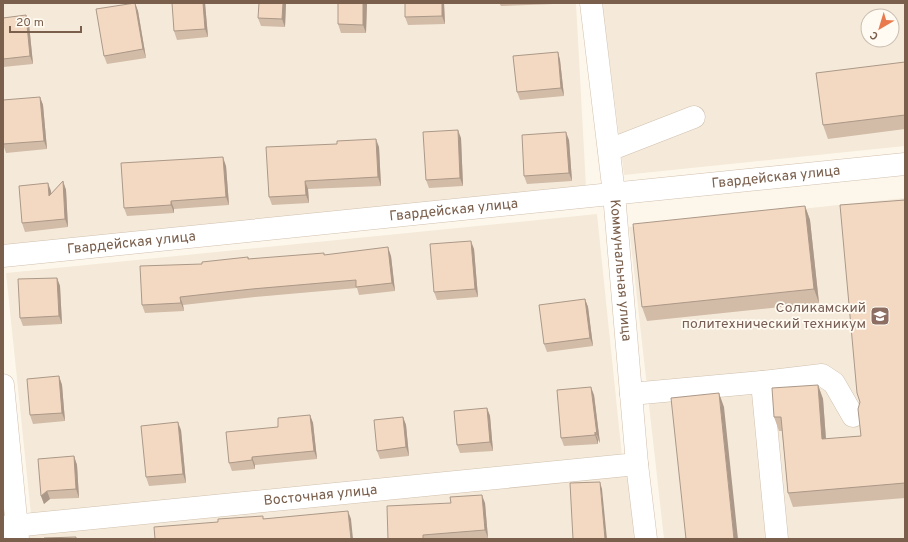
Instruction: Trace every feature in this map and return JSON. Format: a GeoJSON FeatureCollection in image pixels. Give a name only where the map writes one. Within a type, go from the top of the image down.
{"type":"FeatureCollection","features":[{"type":"Feature","properties":{"kind":"street","name":"Коммунальная улица"},"geometry":{"type":"LineString","coordinates":[[590,3],[614,194],[637,464],[646,539]]}},
{"type":"Feature","properties":{"kind":"street"},"geometry":{"type":"LineString","coordinates":[[609,150],[694,117]]}},
{"type":"Feature","properties":{"kind":"street","name":"Гвардейская улица"},"geometry":{"type":"LineString","coordinates":[[3,256],[905,164]]}},
{"type":"Feature","properties":{"kind":"street"},"geometry":{"type":"LineString","coordinates":[[631,394],[822,375],[834,383],[853,416]]}},
{"type":"Feature","properties":{"kind":"street"},"geometry":{"type":"LineString","coordinates":[[762,382],[777,539]]}},
{"type":"Feature","properties":{"kind":"street"},"geometry":{"type":"LineString","coordinates":[[3,385],[12,530]]}},
{"type":"Feature","properties":{"kind":"street","name":"Восточная улица"},"geometry":{"type":"LineString","coordinates":[[12,530],[637,464]]}},
{"type":"Feature","properties":{"kind":"shaded area"},"geometry":{"type":"Polygon","coordinates":[[[3,3],[576,3],[586,187],[3,251],[3,3]]]}},
{"type":"Feature","properties":{"kind":"shaded area"},"geometry":{"type":"Polygon","coordinates":[[[602,3],[905,3],[905,146],[624,175],[602,3]]]}},
{"type":"Feature","properties":{"kind":"shaded area"},"geometry":{"type":"Polygon","coordinates":[[[905,198],[905,539],[664,539],[629,227],[905,198]]]}},
{"type":"Feature","properties":{"kind":"shaded area"},"geometry":{"type":"Polygon","coordinates":[[[597,214],[622,456],[31,514],[6,273],[597,214]]]}},
{"type":"Feature","properties":{"kind":"shaded area"},"geometry":{"type":"Polygon","coordinates":[[[628,471],[635,539],[26,539],[25,531],[628,471]]]}},
{"type":"Feature","properties":{"kind":"building"},"geometry":{"type":"Polygon","coordinates":[[[135,3],[143,49],[104,56],[96,9],[135,3]]]}},
{"type":"Feature","properties":{"kind":"building"},"geometry":{"type":"Polygon","coordinates":[[[172,3],[203,3],[205,29],[174,31],[172,3]]]}},
{"type":"Feature","properties":{"kind":"building"},"geometry":{"type":"Polygon","coordinates":[[[259,3],[283,3],[282,19],[258,18],[259,3]]]}},
{"type":"Feature","properties":{"kind":"building"},"geometry":{"type":"Polygon","coordinates":[[[338,3],[363,3],[363,25],[338,24],[338,3]]]}},
{"type":"Feature","properties":{"kind":"building"},"geometry":{"type":"Polygon","coordinates":[[[405,3],[442,3],[442,16],[405,17],[405,3]]]}},
{"type":"Feature","properties":{"kind":"building"},"geometry":{"type":"Polygon","coordinates":[[[26,15],[30,56],[3,59],[3,18],[26,15]]]}},
{"type":"Feature","properties":{"kind":"building"},"geometry":{"type":"Polygon","coordinates":[[[558,52],[561,88],[517,92],[513,56],[558,52]]]}},
{"type":"Feature","properties":{"kind":"building"},"geometry":{"type":"Polygon","coordinates":[[[905,62],[905,115],[823,125],[816,73],[905,62]]]}},
{"type":"Feature","properties":{"kind":"building"},"geometry":{"type":"Polygon","coordinates":[[[40,97],[44,141],[3,144],[3,100],[40,97]]]}},
{"type":"Feature","properties":{"kind":"building"},"geometry":{"type":"Polygon","coordinates":[[[458,130],[460,178],[426,180],[423,132],[458,130]]]}},
{"type":"Feature","properties":{"kind":"building"},"geometry":{"type":"Polygon","coordinates":[[[566,132],[569,173],[524,176],[522,135],[566,132]]]}},
{"type":"Feature","properties":{"kind":"building"},"geometry":{"type":"Polygon","coordinates":[[[376,139],[378,177],[305,181],[306,195],[269,197],[266,147],[337,144],[337,141],[376,139]]]}},
{"type":"Feature","properties":{"kind":"building"},"geometry":{"type":"Polygon","coordinates":[[[223,157],[226,197],[171,201],[171,205],[124,208],[121,163],[223,157]]]}},
{"type":"Feature","properties":{"kind":"building"},"geometry":{"type":"Polygon","coordinates":[[[63,181],[65,219],[22,223],[19,186],[48,183],[49,196],[63,181]]]}},
{"type":"Feature","properties":{"kind":"building"},"geometry":{"type":"Polygon","coordinates":[[[905,200],[905,483],[788,493],[781,417],[774,417],[772,388],[818,385],[822,439],[861,436],[858,409],[860,402],[857,393],[840,205],[905,200]]]}},
{"type":"Feature","properties":{"kind":"building"},"geometry":{"type":"Polygon","coordinates":[[[805,206],[814,289],[642,307],[633,224],[805,206]]]}},
{"type":"Feature","properties":{"kind":"building"},"geometry":{"type":"Polygon","coordinates":[[[471,241],[475,289],[434,292],[430,244],[471,241]]]}},
{"type":"Feature","properties":{"kind":"building"},"geometry":{"type":"Polygon","coordinates":[[[388,247],[392,283],[356,287],[356,280],[252,289],[180,297],[181,303],[142,305],[140,266],[202,264],[202,262],[248,257],[248,259],[324,253],[324,255],[388,247]]]}},
{"type":"Feature","properties":{"kind":"building"},"geometry":{"type":"Polygon","coordinates":[[[57,278],[59,316],[20,318],[18,279],[57,278]]]}},
{"type":"Feature","properties":{"kind":"building"},"geometry":{"type":"Polygon","coordinates":[[[585,299],[590,338],[544,344],[539,305],[585,299]]]}},
{"type":"Feature","properties":{"kind":"building"},"geometry":{"type":"Polygon","coordinates":[[[59,376],[62,413],[30,415],[27,379],[59,376]]]}},
{"type":"Feature","properties":{"kind":"building"},"geometry":{"type":"Polygon","coordinates":[[[591,387],[597,435],[595,432],[595,435],[561,438],[557,390],[591,387]]]}},
{"type":"Feature","properties":{"kind":"building"},"geometry":{"type":"Polygon","coordinates":[[[719,393],[734,539],[686,539],[671,398],[719,393]]]}},
{"type":"Feature","properties":{"kind":"building"},"geometry":{"type":"Polygon","coordinates":[[[487,408],[490,442],[457,445],[454,411],[487,408]]]}},
{"type":"Feature","properties":{"kind":"building"},"geometry":{"type":"Polygon","coordinates":[[[310,415],[314,451],[252,457],[252,460],[229,463],[226,432],[278,427],[278,418],[310,415]]]}},
{"type":"Feature","properties":{"kind":"building"},"geometry":{"type":"Polygon","coordinates":[[[403,417],[406,447],[377,451],[374,420],[403,417]]]}},
{"type":"Feature","properties":{"kind":"building"},"geometry":{"type":"Polygon","coordinates":[[[178,422],[183,474],[146,477],[141,426],[178,422]]]}},
{"type":"Feature","properties":{"kind":"building"},"geometry":{"type":"Polygon","coordinates":[[[74,456],[76,489],[47,491],[41,496],[38,459],[74,456]]]}},
{"type":"Feature","properties":{"kind":"building"},"geometry":{"type":"Polygon","coordinates":[[[600,482],[605,539],[573,539],[570,483],[600,482]]]}},
{"type":"Feature","properties":{"kind":"building"},"geometry":{"type":"Polygon","coordinates":[[[482,495],[485,530],[423,535],[423,539],[388,539],[387,506],[451,503],[450,497],[482,495]]]}},
{"type":"Feature","properties":{"kind":"building"},"geometry":{"type":"Polygon","coordinates":[[[348,511],[351,539],[155,539],[154,527],[218,522],[218,519],[263,516],[263,519],[348,511]]]}},
{"type":"Feature","properties":{"kind":"building"},"geometry":{"type":"Polygon","coordinates":[[[76,537],[76,539],[44,539],[44,538],[76,537]]]}},
{"type":"Feature","properties":{"kind":"place","name":"Соликамский политехнический техникум"},"geometry":{"type":"Point","coordinates":[880,316]}}]}
